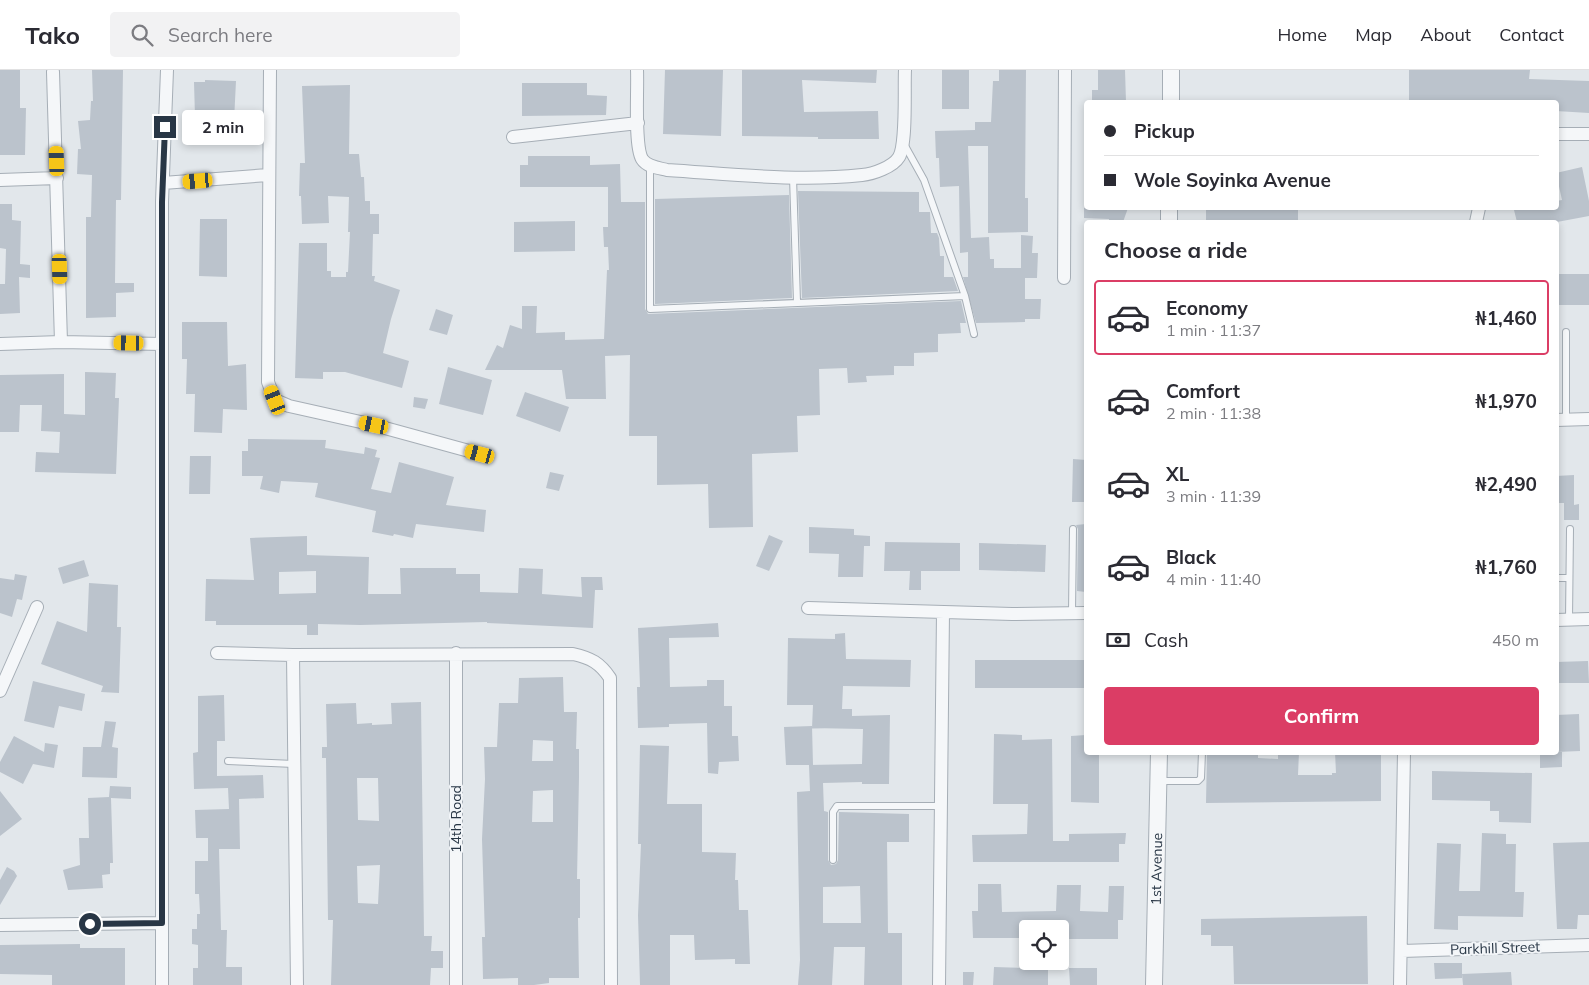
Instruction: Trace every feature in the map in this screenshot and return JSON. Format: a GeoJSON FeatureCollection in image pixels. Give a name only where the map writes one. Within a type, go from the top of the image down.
{"type":"FeatureCollection","features":[{"type":"Feature","properties":{"kind":"street"},"geometry":{"type":"LineString","coordinates":[[162,985],[162,184],[167,70]]}},
{"type":"Feature","properties":{"kind":"street"},"geometry":{"type":"LineString","coordinates":[[270,70],[268,382],[275,400],[289,406],[374,425],[480,454]]}},
{"type":"Feature","properties":{"kind":"street"},"geometry":{"type":"LineString","coordinates":[[638,70],[638,123],[642,160],[650,166],[667,170],[793,177],[863,175],[888,167],[899,158],[903,142],[905,70]]}},
{"type":"Feature","properties":{"kind":"street"},"geometry":{"type":"LineString","coordinates":[[1064,278],[1065,70]]}},
{"type":"Feature","properties":{"kind":"street"},"geometry":{"type":"LineString","coordinates":[[1171,100],[1172,70]]}},
{"type":"Feature","properties":{"kind":"street"},"geometry":{"type":"LineString","coordinates":[[53,72],[62,342]]}},
{"type":"Feature","properties":{"kind":"street"},"geometry":{"type":"LineString","coordinates":[[512,137],[638,123]]}},
{"type":"Feature","properties":{"kind":"street"},"geometry":{"type":"LineString","coordinates":[[1559,134],[1589,134]]}},
{"type":"Feature","properties":{"kind":"street"},"geometry":{"type":"LineString","coordinates":[[162,184],[268,175]]}},
{"type":"Feature","properties":{"kind":"street"},"geometry":{"type":"LineString","coordinates":[[0,180],[57,178]]}},
{"type":"Feature","properties":{"kind":"street"},"geometry":{"type":"LineString","coordinates":[[0,344],[62,342],[162,344]]}},
{"type":"Feature","properties":{"kind":"street"},"geometry":{"type":"LineString","coordinates":[[1561,420],[1589,419]]}},
{"type":"Feature","properties":{"kind":"street"},"geometry":{"type":"LineString","coordinates":[[0,691],[37,607]]}},
{"type":"Feature","properties":{"kind":"street"},"geometry":{"type":"LineString","coordinates":[[808,608],[1084,614]]}},
{"type":"Feature","properties":{"kind":"street"},"geometry":{"type":"LineString","coordinates":[[938,985],[944,612]]}},
{"type":"Feature","properties":{"kind":"street"},"geometry":{"type":"LineString","coordinates":[[1562,620],[1589,619]]}},
{"type":"Feature","properties":{"kind":"street"},"geometry":{"type":"LineString","coordinates":[[217,653],[293,655],[573,654],[591,658],[603,668],[610,678],[611,985]]}},
{"type":"Feature","properties":{"kind":"street","name":"14th Road"},"geometry":{"type":"LineString","coordinates":[[456,653],[456,985]]}},
{"type":"Feature","properties":{"kind":"street"},"geometry":{"type":"LineString","coordinates":[[293,655],[297,985]]}},
{"type":"Feature","properties":{"kind":"street","name":"1st Avenue"},"geometry":{"type":"LineString","coordinates":[[1154,985],[1159,755]]}},
{"type":"Feature","properties":{"kind":"street"},"geometry":{"type":"LineString","coordinates":[[1400,985],[1404,755]]}},
{"type":"Feature","properties":{"kind":"street"},"geometry":{"type":"LineString","coordinates":[[0,925],[162,923]]}},
{"type":"Feature","properties":{"kind":"street","name":"Parkhill Street"},"geometry":{"type":"LineString","coordinates":[[1402,951],[1589,944]]}},
{"type":"Feature","properties":{"kind":"lane"},"geometry":{"type":"LineString","coordinates":[[903,142],[924,180],[965,296],[974,334]]}},
{"type":"Feature","properties":{"kind":"lane"},"geometry":{"type":"LineString","coordinates":[[650,166],[650,309],[965,296]]}},
{"type":"Feature","properties":{"kind":"lane"},"geometry":{"type":"LineString","coordinates":[[793,177],[797,302]]}},
{"type":"Feature","properties":{"kind":"lane"},"geometry":{"type":"LineString","coordinates":[[1561,420],[1566,332]]}},
{"type":"Feature","properties":{"kind":"lane"},"geometry":{"type":"LineString","coordinates":[[1072,613],[1073,529]]}},
{"type":"Feature","properties":{"kind":"lane"},"geometry":{"type":"LineString","coordinates":[[1562,620],[1569,578],[1570,529]]}},
{"type":"Feature","properties":{"kind":"lane"},"geometry":{"type":"LineString","coordinates":[[1559,578],[1569,578]]}},
{"type":"Feature","properties":{"kind":"lane"},"geometry":{"type":"LineString","coordinates":[[1158,780],[1198,781],[1201,778],[1202,755]]}},
{"type":"Feature","properties":{"kind":"lane"},"geometry":{"type":"LineString","coordinates":[[228,761],[294,764]]}},
{"type":"Feature","properties":{"kind":"lane"},"geometry":{"type":"LineString","coordinates":[[833,860],[833,812],[837,806],[941,806]]}},
{"type":"Feature","properties":{"kind":"building"},"geometry":{"type":"Polygon","coordinates":[[[0,70],[20,70],[20,108],[26,108],[25,155],[0,155],[0,70]]]}},
{"type":"Feature","properties":{"kind":"building"},"geometry":{"type":"Polygon","coordinates":[[[92,70],[123,70],[121,200],[116,200],[115,283],[134,283],[134,292],[116,293],[116,317],[86,318],[86,217],[91,217],[92,175],[77,174],[78,149],[81,149],[78,121],[90,120],[91,101],[93,101],[92,70]]]}},
{"type":"Feature","properties":{"kind":"building"},"geometry":{"type":"Polygon","coordinates":[[[665,70],[723,70],[721,136],[663,134],[665,70]]]}},
{"type":"Feature","properties":{"kind":"building"},"geometry":{"type":"Polygon","coordinates":[[[742,70],[877,70],[876,83],[802,80],[804,112],[878,111],[879,139],[742,136],[742,70]]]}},
{"type":"Feature","properties":{"kind":"building"},"geometry":{"type":"Polygon","coordinates":[[[942,70],[969,70],[969,109],[942,109],[942,70]]]}},
{"type":"Feature","properties":{"kind":"building"},"geometry":{"type":"Polygon","coordinates":[[[999,70],[1026,70],[1025,198],[1028,198],[1028,232],[988,233],[988,146],[968,146],[971,238],[989,237],[990,259],[994,259],[994,268],[1021,268],[1021,235],[1033,236],[1032,253],[1038,253],[1037,278],[1025,278],[1025,299],[1041,299],[1040,319],[1025,319],[1025,322],[976,323],[963,277],[968,277],[968,252],[960,253],[959,186],[940,187],[939,158],[936,158],[935,131],[975,130],[975,122],[991,122],[993,81],[999,81],[999,70]]]}},
{"type":"Feature","properties":{"kind":"building"},"geometry":{"type":"Polygon","coordinates":[[[1098,70],[1125,70],[1126,100],[1092,100],[1092,90],[1098,90],[1098,70]]]}},
{"type":"Feature","properties":{"kind":"building"},"geometry":{"type":"Polygon","coordinates":[[[1409,70],[1530,70],[1529,79],[1589,81],[1589,113],[1559,111],[1559,100],[1409,100],[1409,70]]]}},
{"type":"Feature","properties":{"kind":"building"},"geometry":{"type":"Polygon","coordinates":[[[205,80],[236,81],[233,141],[202,140],[203,136],[195,137],[193,117],[195,117],[194,82],[205,82],[205,80]]]}},
{"type":"Feature","properties":{"kind":"building"},"geometry":{"type":"Polygon","coordinates":[[[522,83],[587,83],[587,95],[607,96],[606,115],[522,116],[522,83]]]}},
{"type":"Feature","properties":{"kind":"building"},"geometry":{"type":"Polygon","coordinates":[[[350,85],[349,154],[359,154],[361,177],[364,177],[365,201],[370,201],[370,214],[379,214],[379,234],[373,234],[372,276],[375,276],[374,281],[400,290],[383,353],[409,361],[402,388],[345,372],[323,372],[323,379],[295,378],[299,243],[327,243],[327,271],[331,271],[331,277],[346,277],[346,272],[348,272],[350,232],[348,232],[349,197],[328,196],[329,223],[302,224],[301,196],[299,196],[300,163],[305,163],[302,86],[350,85]]]}},
{"type":"Feature","properties":{"kind":"building"},"geometry":{"type":"Polygon","coordinates":[[[528,156],[590,156],[590,165],[620,164],[621,202],[645,202],[645,309],[648,314],[961,301],[966,323],[960,323],[961,333],[938,334],[938,352],[914,353],[914,366],[894,366],[894,375],[866,376],[867,382],[848,383],[847,368],[819,369],[820,415],[797,416],[798,452],[752,454],[753,527],[709,528],[708,484],[657,485],[657,436],[629,436],[630,355],[605,356],[606,399],[566,399],[562,370],[485,370],[497,345],[503,348],[510,325],[522,329],[522,306],[537,306],[536,333],[565,332],[565,340],[604,339],[607,270],[609,270],[608,247],[604,247],[603,227],[608,227],[608,187],[520,187],[520,165],[528,165],[528,156]]]}},
{"type":"Feature","properties":{"kind":"building"},"geometry":{"type":"Polygon","coordinates":[[[1582,167],[1589,201],[1589,216],[1559,222],[1559,220],[1516,220],[1514,210],[1559,210],[1559,200],[1562,200],[1559,186],[1559,172],[1582,167]]]}},
{"type":"Feature","properties":{"kind":"building"},"geometry":{"type":"Polygon","coordinates":[[[798,191],[919,192],[919,212],[930,212],[931,233],[937,233],[939,238],[940,256],[944,256],[944,277],[953,277],[958,291],[802,298],[798,191]]]}},
{"type":"Feature","properties":{"kind":"building"},"geometry":{"type":"Polygon","coordinates":[[[789,195],[792,298],[655,304],[655,199],[789,195]]]}},
{"type":"Feature","properties":{"kind":"building"},"geometry":{"type":"Polygon","coordinates":[[[0,204],[12,204],[12,220],[21,221],[20,264],[30,265],[30,278],[19,277],[20,313],[0,314],[0,284],[5,284],[6,249],[0,248],[0,204]]]}},
{"type":"Feature","properties":{"kind":"building"},"geometry":{"type":"Polygon","coordinates":[[[1084,210],[1127,210],[1124,220],[1084,218],[1084,210]]]}},
{"type":"Feature","properties":{"kind":"building"},"geometry":{"type":"Polygon","coordinates":[[[1206,210],[1298,210],[1298,220],[1206,220],[1206,210]]]}},
{"type":"Feature","properties":{"kind":"building"},"geometry":{"type":"Polygon","coordinates":[[[200,219],[227,219],[227,277],[199,276],[200,219]]]}},
{"type":"Feature","properties":{"kind":"building"},"geometry":{"type":"Polygon","coordinates":[[[575,221],[575,251],[514,252],[514,222],[575,221]]]}},
{"type":"Feature","properties":{"kind":"building"},"geometry":{"type":"Polygon","coordinates":[[[1559,274],[1589,274],[1589,305],[1559,305],[1559,274]]]}},
{"type":"Feature","properties":{"kind":"building"},"geometry":{"type":"Polygon","coordinates":[[[436,309],[453,315],[447,335],[429,330],[436,309]]]}},
{"type":"Feature","properties":{"kind":"building"},"geometry":{"type":"Polygon","coordinates":[[[182,322],[227,322],[228,366],[246,364],[247,410],[223,409],[222,433],[194,432],[195,394],[186,394],[187,359],[182,359],[182,322]]]}},
{"type":"Feature","properties":{"kind":"building"},"geometry":{"type":"Polygon","coordinates":[[[448,367],[492,380],[483,415],[439,404],[448,367]]]}},
{"type":"Feature","properties":{"kind":"building"},"geometry":{"type":"Polygon","coordinates":[[[85,372],[116,373],[115,398],[119,398],[116,474],[35,472],[36,452],[59,453],[60,432],[41,431],[42,405],[20,405],[19,432],[0,432],[0,375],[64,374],[64,414],[85,415],[85,372]]]}},
{"type":"Feature","properties":{"kind":"building"},"geometry":{"type":"Polygon","coordinates":[[[525,392],[569,407],[560,432],[516,416],[525,392]]]}},
{"type":"Feature","properties":{"kind":"building"},"geometry":{"type":"Polygon","coordinates":[[[414,397],[428,399],[425,409],[413,407],[414,397]]]}},
{"type":"Feature","properties":{"kind":"building"},"geometry":{"type":"Polygon","coordinates":[[[248,439],[326,440],[325,448],[364,454],[365,447],[377,450],[375,457],[380,458],[371,489],[391,493],[399,462],[454,477],[446,505],[486,510],[484,532],[416,524],[413,538],[372,532],[376,511],[315,497],[318,483],[281,481],[279,493],[260,489],[263,476],[242,476],[242,451],[248,451],[248,439]]]}},
{"type":"Feature","properties":{"kind":"building"},"geometry":{"type":"Polygon","coordinates":[[[190,456],[211,456],[210,494],[189,494],[190,456]]]}},
{"type":"Feature","properties":{"kind":"building"},"geometry":{"type":"Polygon","coordinates":[[[1073,459],[1084,460],[1084,502],[1072,502],[1073,459]]]}},
{"type":"Feature","properties":{"kind":"building"},"geometry":{"type":"Polygon","coordinates":[[[550,472],[564,475],[559,491],[546,488],[550,472]]]}},
{"type":"Feature","properties":{"kind":"building"},"geometry":{"type":"Polygon","coordinates":[[[1574,475],[1574,505],[1579,504],[1579,520],[1564,520],[1564,503],[1559,503],[1559,476],[1574,475]]]}},
{"type":"Feature","properties":{"kind":"building"},"geometry":{"type":"Polygon","coordinates":[[[1084,524],[1084,592],[1077,591],[1078,529],[1076,525],[1084,524]]]}},
{"type":"Feature","properties":{"kind":"building"},"geometry":{"type":"Polygon","coordinates":[[[809,527],[854,529],[854,535],[870,536],[870,546],[864,546],[863,577],[838,577],[839,554],[809,553],[809,527]]]}},
{"type":"Feature","properties":{"kind":"building"},"geometry":{"type":"Polygon","coordinates":[[[769,535],[783,541],[769,571],[756,566],[769,535]]]}},
{"type":"Feature","properties":{"kind":"building"},"geometry":{"type":"Polygon","coordinates":[[[307,536],[307,555],[369,557],[368,594],[401,594],[400,568],[456,568],[456,574],[480,574],[480,592],[518,593],[519,568],[543,569],[542,594],[582,597],[581,577],[602,577],[603,590],[595,590],[593,628],[487,622],[318,624],[318,635],[307,635],[307,625],[216,625],[216,621],[205,621],[206,579],[254,580],[250,538],[307,536]],[[316,571],[279,572],[279,594],[316,593],[316,571]]]}},
{"type":"Feature","properties":{"kind":"building"},"geometry":{"type":"Polygon","coordinates":[[[885,542],[960,543],[960,571],[921,571],[921,590],[909,590],[910,571],[884,571],[885,542]]]}},
{"type":"Feature","properties":{"kind":"building"},"geometry":{"type":"Polygon","coordinates":[[[979,543],[1046,545],[1045,572],[979,570],[979,543]]]}},
{"type":"Feature","properties":{"kind":"building"},"geometry":{"type":"Polygon","coordinates":[[[84,560],[89,576],[63,584],[58,568],[84,560]]]}},
{"type":"Feature","properties":{"kind":"building"},"geometry":{"type":"Polygon","coordinates":[[[15,574],[27,576],[22,600],[17,599],[12,617],[0,613],[0,578],[14,580],[15,574]]]}},
{"type":"Feature","properties":{"kind":"building"},"geometry":{"type":"Polygon","coordinates":[[[89,583],[118,585],[117,627],[121,627],[119,693],[101,692],[103,686],[41,664],[57,621],[87,632],[89,583]]]}},
{"type":"Feature","properties":{"kind":"building"},"geometry":{"type":"Polygon","coordinates":[[[718,623],[719,637],[669,638],[670,687],[707,686],[707,680],[724,680],[724,706],[732,706],[732,736],[738,736],[739,761],[719,762],[718,774],[708,773],[707,723],[669,724],[669,727],[638,728],[637,687],[640,687],[638,628],[718,623]]]}},
{"type":"Feature","properties":{"kind":"building"},"geometry":{"type":"Polygon","coordinates":[[[845,633],[846,659],[911,660],[910,687],[843,686],[842,709],[852,709],[852,716],[890,715],[889,784],[862,784],[862,782],[823,783],[824,811],[828,812],[828,860],[831,865],[836,864],[838,860],[839,812],[909,814],[909,842],[887,842],[888,933],[902,933],[902,985],[864,985],[865,947],[834,947],[832,985],[798,985],[800,960],[797,792],[810,791],[809,765],[862,764],[863,729],[812,728],[813,705],[787,705],[788,638],[835,639],[835,634],[845,633]],[[860,886],[823,887],[823,923],[861,923],[860,886]]]}},
{"type":"Feature","properties":{"kind":"building"},"geometry":{"type":"Polygon","coordinates":[[[975,660],[1084,660],[1084,688],[975,688],[975,660]]]}},
{"type":"Feature","properties":{"kind":"building"},"geometry":{"type":"Polygon","coordinates":[[[1588,661],[1589,683],[1559,683],[1559,662],[1588,661]]]}},
{"type":"Feature","properties":{"kind":"building"},"geometry":{"type":"Polygon","coordinates":[[[563,677],[564,712],[577,712],[576,749],[579,749],[577,879],[580,879],[580,918],[578,918],[579,978],[549,978],[549,983],[534,985],[518,985],[518,978],[483,979],[482,937],[485,937],[482,839],[485,779],[484,747],[497,747],[499,703],[518,703],[519,678],[563,677]],[[533,740],[532,761],[553,761],[553,741],[533,740]],[[553,790],[533,791],[532,822],[553,822],[553,790]]]}},
{"type":"Feature","properties":{"kind":"building"},"geometry":{"type":"Polygon","coordinates":[[[33,681],[85,694],[82,711],[59,706],[54,728],[24,721],[33,681]]]}},
{"type":"Feature","properties":{"kind":"building"},"geometry":{"type":"Polygon","coordinates":[[[224,695],[225,741],[217,741],[217,776],[263,775],[264,798],[239,799],[240,849],[219,849],[221,930],[227,930],[226,967],[242,967],[242,985],[193,985],[193,968],[198,968],[198,945],[192,944],[192,929],[197,929],[197,914],[200,914],[199,894],[195,894],[195,861],[208,861],[208,838],[196,838],[195,810],[229,809],[228,788],[194,789],[193,753],[198,752],[198,696],[224,695]]]}},
{"type":"Feature","properties":{"kind":"building"},"geometry":{"type":"Polygon","coordinates":[[[421,702],[424,936],[432,936],[431,951],[443,951],[443,968],[431,968],[430,985],[331,985],[333,920],[328,920],[326,758],[322,758],[322,747],[327,747],[326,704],[356,703],[357,724],[372,723],[372,725],[392,724],[391,703],[421,702]],[[357,778],[358,820],[379,821],[378,778],[357,778]],[[380,865],[357,866],[358,903],[378,904],[380,865]]]}},
{"type":"Feature","properties":{"kind":"building"},"geometry":{"type":"Polygon","coordinates":[[[1579,714],[1580,751],[1559,752],[1559,715],[1579,714]]]}},
{"type":"Feature","properties":{"kind":"building"},"geometry":{"type":"Polygon","coordinates":[[[105,721],[116,722],[112,747],[118,748],[117,778],[82,777],[83,747],[101,747],[105,721]]]}},
{"type":"Feature","properties":{"kind":"building"},"geometry":{"type":"Polygon","coordinates":[[[812,726],[813,765],[786,765],[784,727],[812,726]]]}},
{"type":"Feature","properties":{"kind":"building"},"geometry":{"type":"Polygon","coordinates":[[[994,734],[1022,735],[1022,740],[1052,739],[1053,841],[1069,841],[1069,834],[1126,833],[1125,844],[1119,844],[1119,862],[973,862],[972,835],[1027,834],[1028,804],[993,804],[994,734]]]}},
{"type":"Feature","properties":{"kind":"building"},"geometry":{"type":"Polygon","coordinates":[[[1084,735],[1084,755],[1099,755],[1099,803],[1071,802],[1071,736],[1084,735]]]}},
{"type":"Feature","properties":{"kind":"building"},"geometry":{"type":"Polygon","coordinates":[[[14,736],[44,752],[45,743],[58,745],[54,768],[33,764],[23,784],[0,772],[0,762],[14,736]]]}},
{"type":"Feature","properties":{"kind":"building"},"geometry":{"type":"Polygon","coordinates":[[[640,745],[669,746],[667,804],[702,804],[702,852],[736,853],[735,880],[738,880],[739,910],[748,910],[750,964],[735,964],[735,959],[695,960],[694,935],[670,935],[670,985],[640,985],[638,915],[641,844],[638,844],[640,745]]]}},
{"type":"Feature","properties":{"kind":"building"},"geometry":{"type":"Polygon","coordinates":[[[1559,752],[1562,752],[1562,767],[1540,768],[1540,755],[1559,755],[1559,752]]]}},
{"type":"Feature","properties":{"kind":"building"},"geometry":{"type":"Polygon","coordinates":[[[1207,755],[1258,755],[1258,758],[1278,759],[1278,755],[1299,755],[1298,775],[1332,775],[1332,773],[1336,773],[1335,755],[1381,755],[1381,801],[1206,803],[1207,755]]]}},
{"type":"Feature","properties":{"kind":"building"},"geometry":{"type":"Polygon","coordinates":[[[1432,771],[1532,773],[1531,823],[1499,822],[1499,811],[1490,811],[1490,801],[1432,800],[1432,771]]]}},
{"type":"Feature","properties":{"kind":"building"},"geometry":{"type":"Polygon","coordinates":[[[110,786],[131,787],[131,799],[111,798],[113,863],[110,863],[110,874],[102,875],[103,888],[68,890],[63,870],[80,865],[79,838],[89,838],[88,798],[109,797],[110,786]]]}},
{"type":"Feature","properties":{"kind":"building"},"geometry":{"type":"Polygon","coordinates":[[[0,791],[22,819],[0,836],[0,791]]]}},
{"type":"Feature","properties":{"kind":"building"},"geometry":{"type":"Polygon","coordinates":[[[1482,833],[1506,834],[1506,844],[1516,844],[1515,892],[1524,892],[1523,917],[1458,916],[1458,930],[1434,929],[1437,843],[1461,844],[1459,891],[1480,891],[1482,833]]]}},
{"type":"Feature","properties":{"kind":"building"},"geometry":{"type":"Polygon","coordinates":[[[1589,842],[1589,915],[1578,915],[1577,929],[1557,929],[1553,843],[1589,842]]]}},
{"type":"Feature","properties":{"kind":"building"},"geometry":{"type":"Polygon","coordinates":[[[7,867],[14,871],[17,876],[0,905],[0,880],[7,867]]]}},
{"type":"Feature","properties":{"kind":"building"},"geometry":{"type":"Polygon","coordinates":[[[978,884],[1001,884],[1002,912],[1056,911],[1057,885],[1081,885],[1080,911],[1108,912],[1109,886],[1124,886],[1123,920],[1118,920],[1118,939],[1069,939],[1069,920],[1019,920],[1019,938],[973,938],[972,911],[978,911],[978,884]]]}},
{"type":"Feature","properties":{"kind":"building"},"geometry":{"type":"Polygon","coordinates":[[[1367,916],[1368,984],[1234,984],[1233,946],[1211,946],[1211,935],[1201,935],[1201,919],[1367,916]]]}},
{"type":"Feature","properties":{"kind":"building"},"geometry":{"type":"Polygon","coordinates":[[[80,944],[80,948],[125,948],[125,985],[52,985],[52,975],[0,974],[0,945],[80,944]]]}},
{"type":"Feature","properties":{"kind":"building"},"geometry":{"type":"Polygon","coordinates":[[[1434,963],[1462,963],[1462,978],[1435,979],[1434,963]]]}},
{"type":"Feature","properties":{"kind":"building"},"geometry":{"type":"Polygon","coordinates":[[[994,967],[1019,968],[1019,970],[1048,970],[1048,985],[993,985],[994,967]]]}},
{"type":"Feature","properties":{"kind":"building"},"geometry":{"type":"Polygon","coordinates":[[[1069,968],[1097,968],[1097,985],[1070,985],[1069,968]]]}},
{"type":"Feature","properties":{"kind":"building"},"geometry":{"type":"Polygon","coordinates":[[[963,972],[974,972],[973,985],[963,985],[963,972]]]}},
{"type":"Feature","properties":{"kind":"building"},"geometry":{"type":"Polygon","coordinates":[[[1511,972],[1512,985],[1463,985],[1462,974],[1511,972]]]}},
{"type":"Feature","properties":{"kind":"route"},"geometry":{"type":"LineString","coordinates":[[90,924],[162,923],[162,202],[165,127]]}}]}
